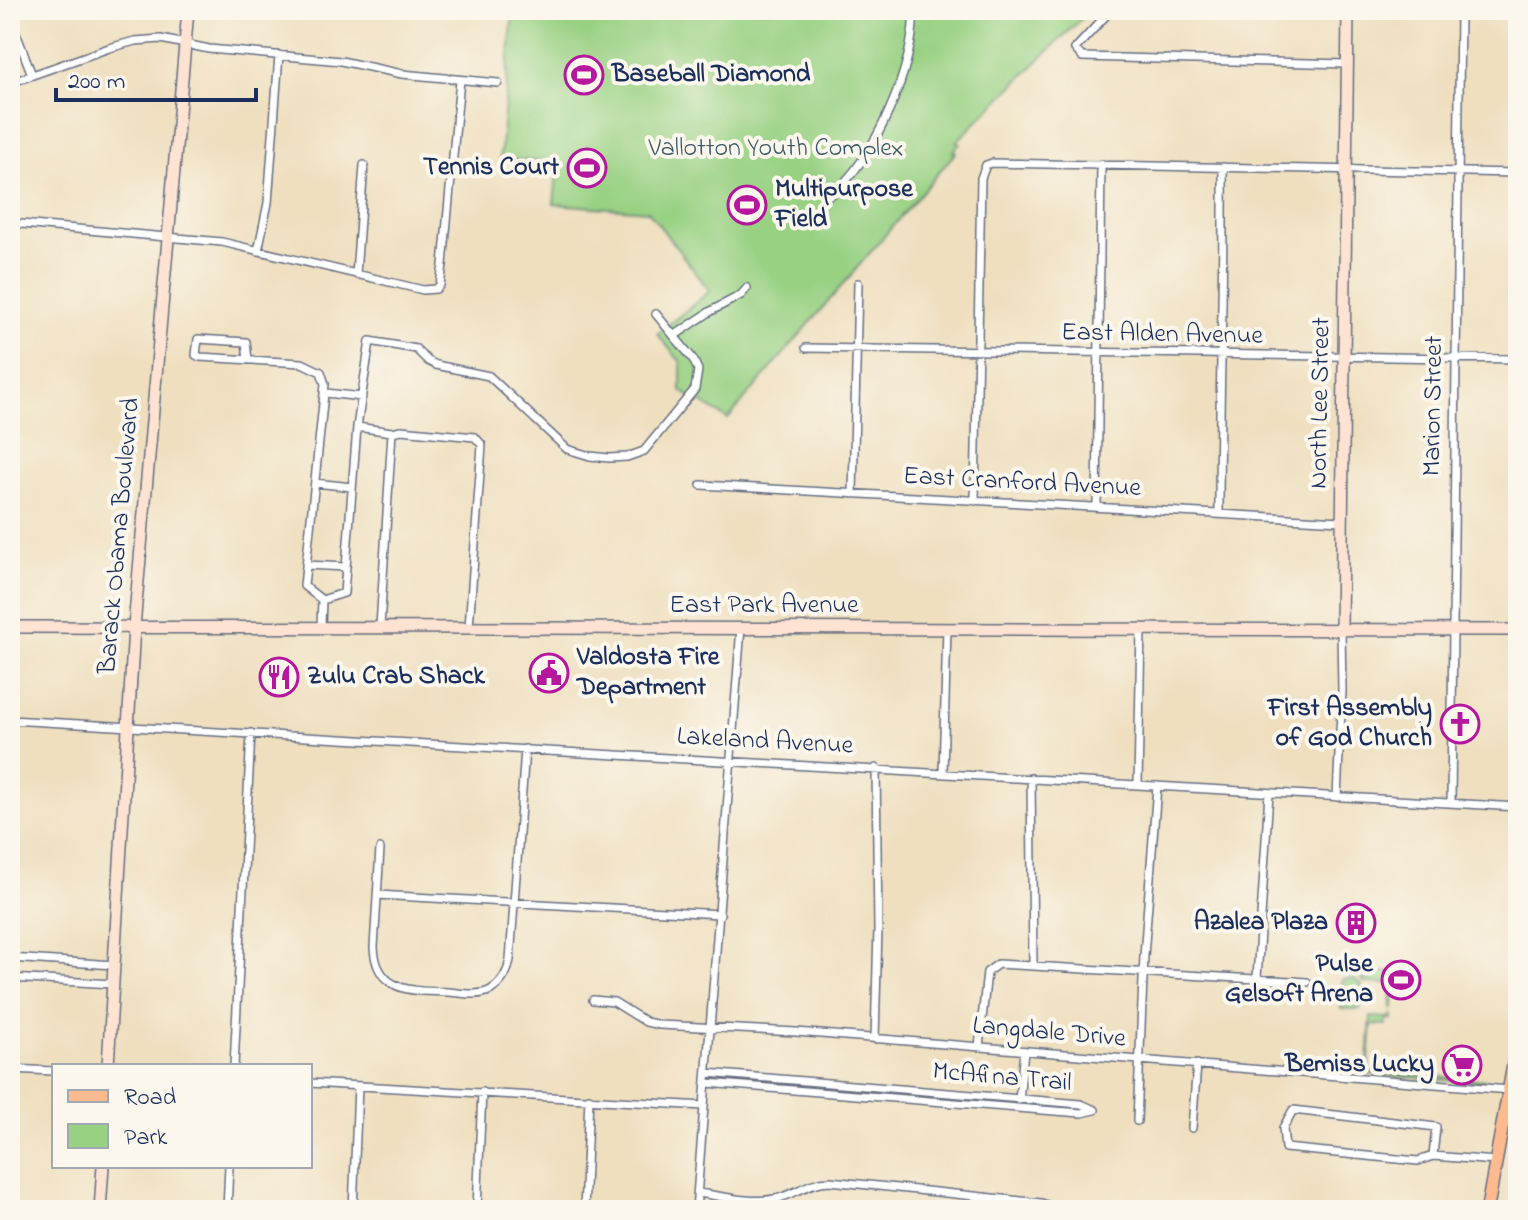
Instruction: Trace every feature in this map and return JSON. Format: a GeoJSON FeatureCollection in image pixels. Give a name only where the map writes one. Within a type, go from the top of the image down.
{"type":"FeatureCollection","features":[{"type":"Feature","properties":{"kind":"main road","name":"Barack Obama Boulevard"},"geometry":{"type":"LineString","coordinates":[[108,1064],[134,627],[188,10]]}},
{"type":"Feature","properties":{"kind":"main road","name":"North Lee Street"},"geometry":{"type":"LineString","coordinates":[[1341,630],[1348,10]]}},
{"type":"Feature","properties":{"kind":"main road","name":"East Park Avenue"},"geometry":{"type":"LineString","coordinates":[[10,627],[1518,630]]}},
{"type":"Feature","properties":{"kind":"main road"},"geometry":{"type":"LineString","coordinates":[[1487,1210],[1517,1047]]}},
{"type":"Feature","properties":{"kind":"main road"},"geometry":{"type":"LineString","coordinates":[[100,1210],[103,1168]]}},
{"type":"Feature","properties":{"kind":"street"},"geometry":{"type":"LineString","coordinates":[[830,195],[848,180],[898,93],[912,43],[913,10]]}},
{"type":"Feature","properties":{"kind":"street"},"geometry":{"type":"LineString","coordinates":[[1111,10],[1075,49],[1082,57],[1347,64]]}},
{"type":"Feature","properties":{"kind":"street","name":"Marion Street"},"geometry":{"type":"LineString","coordinates":[[1451,803],[1460,10]]}},
{"type":"Feature","properties":{"kind":"street"},"geometry":{"type":"LineString","coordinates":[[10,17],[32,75]]}},
{"type":"Feature","properties":{"kind":"street"},"geometry":{"type":"LineString","coordinates":[[10,83],[135,41],[161,39],[209,49],[341,61],[402,74],[498,83]]}},
{"type":"Feature","properties":{"kind":"street"},"geometry":{"type":"LineString","coordinates":[[258,251],[268,203],[279,55]]}},
{"type":"Feature","properties":{"kind":"street"},"geometry":{"type":"LineString","coordinates":[[10,155],[13,174],[10,221],[222,242],[423,290],[436,289],[440,285],[460,80]]}},
{"type":"Feature","properties":{"kind":"street"},"geometry":{"type":"LineString","coordinates":[[975,501],[982,172],[986,165],[1101,164],[1518,173]]}},
{"type":"Feature","properties":{"kind":"street"},"geometry":{"type":"LineString","coordinates":[[1097,507],[1101,164]]}},
{"type":"Feature","properties":{"kind":"street"},"geometry":{"type":"LineString","coordinates":[[356,274],[364,165]]}},
{"type":"Feature","properties":{"kind":"street"},"geometry":{"type":"LineString","coordinates":[[1219,514],[1223,167]]}},
{"type":"Feature","properties":{"kind":"street"},"geometry":{"type":"LineString","coordinates":[[853,494],[858,283]]}},
{"type":"Feature","properties":{"kind":"street"},"geometry":{"type":"LineString","coordinates":[[674,336],[741,295],[747,288]]}},
{"type":"Feature","properties":{"kind":"street"},"geometry":{"type":"LineString","coordinates":[[322,600],[344,593],[357,427],[370,341],[416,349],[436,365],[489,376],[567,449],[590,456],[627,457],[644,451],[695,389],[698,370],[693,359],[656,314]]}},
{"type":"Feature","properties":{"kind":"street"},"geometry":{"type":"LineString","coordinates":[[248,360],[246,342],[196,341],[196,355],[200,357],[248,360],[302,363],[321,372],[326,393],[304,586],[322,600]]}},
{"type":"Feature","properties":{"kind":"street","name":"East Alden Avenue"},"geometry":{"type":"LineString","coordinates":[[806,348],[1518,359]]}},
{"type":"Feature","properties":{"kind":"street"},"geometry":{"type":"LineString","coordinates":[[326,393],[362,397]]}},
{"type":"Feature","properties":{"kind":"street"},"geometry":{"type":"LineString","coordinates":[[357,427],[475,437],[482,445],[469,627]]}},
{"type":"Feature","properties":{"kind":"street"},"geometry":{"type":"LineString","coordinates":[[380,627],[392,432]]}},
{"type":"Feature","properties":{"kind":"street"},"geometry":{"type":"LineString","coordinates":[[315,483],[352,487]]}},
{"type":"Feature","properties":{"kind":"street","name":"East Cranford Avenue"},"geometry":{"type":"LineString","coordinates":[[701,485],[1341,521]]}},
{"type":"Feature","properties":{"kind":"street"},"geometry":{"type":"LineString","coordinates":[[306,565],[346,567]]}},
{"type":"Feature","properties":{"kind":"street"},"geometry":{"type":"LineString","coordinates":[[321,626],[322,600]]}},
{"type":"Feature","properties":{"kind":"street"},"geometry":{"type":"LineString","coordinates":[[696,1210],[741,627]]}},
{"type":"Feature","properties":{"kind":"street"},"geometry":{"type":"LineString","coordinates":[[943,773],[947,628]]}},
{"type":"Feature","properties":{"kind":"street"},"geometry":{"type":"LineString","coordinates":[[1138,785],[1141,629]]}},
{"type":"Feature","properties":{"kind":"street","name":"North Lee Street"},"geometry":{"type":"LineString","coordinates":[[1337,797],[1342,690],[1341,630]]}},
{"type":"Feature","properties":{"kind":"street","name":"Lakeland Avenue"},"geometry":{"type":"LineString","coordinates":[[10,720],[1518,807]]}},
{"type":"Feature","properties":{"kind":"street"},"geometry":{"type":"LineString","coordinates":[[234,1064],[251,733]]}},
{"type":"Feature","properties":{"kind":"street"},"geometry":{"type":"LineString","coordinates":[[380,849],[374,947],[376,963],[386,979],[398,987],[416,991],[476,994],[489,990],[499,983],[509,967],[525,749]]}},
{"type":"Feature","properties":{"kind":"street"},"geometry":{"type":"LineString","coordinates":[[875,1039],[878,929],[876,768]]}},
{"type":"Feature","properties":{"kind":"street"},"geometry":{"type":"LineString","coordinates":[[1031,778],[1033,964]]}},
{"type":"Feature","properties":{"kind":"street"},"geometry":{"type":"LineString","coordinates":[[1137,1121],[1143,972],[1157,786]]}},
{"type":"Feature","properties":{"kind":"street"},"geometry":{"type":"LineString","coordinates":[[1257,978],[1269,793]]}},
{"type":"Feature","properties":{"kind":"street"},"geometry":{"type":"LineString","coordinates":[[377,895],[720,914]]}},
{"type":"Feature","properties":{"kind":"street"},"geometry":{"type":"LineString","coordinates":[[10,958],[114,965]]}},
{"type":"Feature","properties":{"kind":"street"},"geometry":{"type":"LineString","coordinates":[[979,1047],[987,972],[998,964],[1307,982]]}},
{"type":"Feature","properties":{"kind":"street"},"geometry":{"type":"LineString","coordinates":[[10,978],[113,984]]}},
{"type":"Feature","properties":{"kind":"street","name":"Langdale Drive"},"geometry":{"type":"LineString","coordinates":[[593,1000],[614,1002],[653,1024],[750,1029],[1509,1090]]}},
{"type":"Feature","properties":{"kind":"street"},"geometry":{"type":"LineString","coordinates":[[1018,1108],[1024,1051]]}},
{"type":"Feature","properties":{"kind":"street"},"geometry":{"type":"LineString","coordinates":[[1192,1128],[1197,1064]]}},
{"type":"Feature","properties":{"kind":"street"},"geometry":{"type":"LineString","coordinates":[[10,1069],[52,1071]]}},
{"type":"Feature","properties":{"kind":"street","name":"McAfina Trail"},"geometry":{"type":"LineString","coordinates":[[707,1073],[1081,1104],[1095,1110],[1082,1113],[707,1083]]}},
{"type":"Feature","properties":{"kind":"street"},"geometry":{"type":"LineString","coordinates":[[755,1077],[755,1087]]}},
{"type":"Feature","properties":{"kind":"street"},"geometry":{"type":"LineString","coordinates":[[794,1090],[795,1080]]}},
{"type":"Feature","properties":{"kind":"street"},"geometry":{"type":"LineString","coordinates":[[312,1083],[704,1106]]}},
{"type":"Feature","properties":{"kind":"street"},"geometry":{"type":"LineString","coordinates":[[833,1083],[833,1093]]}},
{"type":"Feature","properties":{"kind":"street"},"geometry":{"type":"LineString","coordinates":[[353,1210],[358,1086]]}},
{"type":"Feature","properties":{"kind":"street"},"geometry":{"type":"LineString","coordinates":[[872,1096],[873,1087]]}},
{"type":"Feature","properties":{"kind":"street"},"geometry":{"type":"LineString","coordinates":[[911,1099],[912,1090]]}},
{"type":"Feature","properties":{"kind":"street"},"geometry":{"type":"LineString","coordinates":[[477,1210],[482,1092]]}},
{"type":"Feature","properties":{"kind":"street"},"geometry":{"type":"LineString","coordinates":[[988,1106],[989,1096]]}},
{"type":"Feature","properties":{"kind":"street"},"geometry":{"type":"LineString","coordinates":[[584,1210],[589,1098]]}},
{"type":"Feature","properties":{"kind":"street"},"geometry":{"type":"LineString","coordinates":[[1055,1111],[1056,1102]]}},
{"type":"Feature","properties":{"kind":"street"},"geometry":{"type":"LineString","coordinates":[[1433,1156],[1436,1127],[1293,1110],[1283,1128],[1285,1148],[1418,1161],[1433,1156],[1496,1161]]}},
{"type":"Feature","properties":{"kind":"street"},"geometry":{"type":"LineString","coordinates":[[227,1210],[229,1168]]}},
{"type":"Feature","properties":{"kind":"street"},"geometry":{"type":"LineString","coordinates":[[698,1193],[768,1200],[784,1197],[815,1182],[830,1181],[1041,1203],[1060,1210]]}},
{"type":"Feature","properties":{"kind":"green space","name":"Vallotton Youth Complex"},"geometry":{"type":"Polygon","coordinates":[[[513,10],[1090,10],[956,142],[960,144],[953,151],[956,152],[728,419],[681,391],[681,362],[657,334],[710,291],[648,211],[554,204],[558,162],[500,159],[513,10]]]}},
{"type":"Feature","properties":{"kind":"green space"},"geometry":{"type":"Polygon","coordinates":[[[1371,972],[1396,972],[1393,1008],[1392,984],[1365,983],[1361,979],[1370,979],[1371,972]]]}},
{"type":"Feature","properties":{"kind":"green space"},"geometry":{"type":"Polygon","coordinates":[[[1354,979],[1362,986],[1360,1009],[1341,1009],[1342,980],[1354,979]]]}},
{"type":"Feature","properties":{"kind":"green space"},"geometry":{"type":"Polygon","coordinates":[[[1392,1014],[1393,1020],[1387,1020],[1386,1025],[1372,1024],[1368,1071],[1484,1080],[1497,1084],[1363,1074],[1362,1062],[1368,1061],[1371,1017],[1390,1018],[1392,1014]]]}},
{"type":"Feature","properties":{"kind":"green space"},"geometry":{"type":"Polygon","coordinates":[[[1334,1059],[1334,1065],[1350,1066],[1352,1060],[1352,1072],[1322,1070],[1321,1064],[1334,1059]]]}},
{"type":"Feature","properties":{"kind":"place","name":"Baseball Diamond"},"geometry":{"type":"Point","coordinates":[584,75]}},
{"type":"Feature","properties":{"kind":"place","name":"Tennis Court"},"geometry":{"type":"Point","coordinates":[587,168]}},
{"type":"Feature","properties":{"kind":"place","name":"Multipurpose Field"},"geometry":{"type":"Point","coordinates":[747,205]}},
{"type":"Feature","properties":{"kind":"place","name":"Valdosta Fire Department"},"geometry":{"type":"Point","coordinates":[549,673]}},
{"type":"Feature","properties":{"kind":"place","name":"Zulu Crab Shack"},"geometry":{"type":"Point","coordinates":[279,677]}},
{"type":"Feature","properties":{"kind":"place","name":"First Assembly of God Church"},"geometry":{"type":"Point","coordinates":[1460,724]}},
{"type":"Feature","properties":{"kind":"place","name":"Azalea Plaza"},"geometry":{"type":"Point","coordinates":[1356,923]}},
{"type":"Feature","properties":{"kind":"place","name":"Pulse Gelsoft Arena"},"geometry":{"type":"Point","coordinates":[1401,980]}},
{"type":"Feature","properties":{"kind":"place","name":"Bemiss Lucky"},"geometry":{"type":"Point","coordinates":[1462,1065]}}]}
